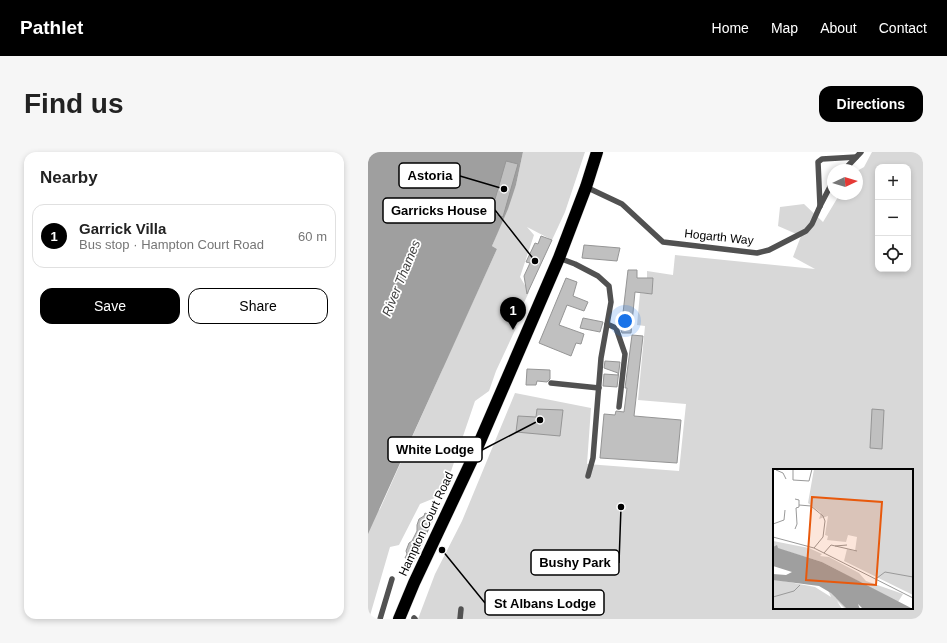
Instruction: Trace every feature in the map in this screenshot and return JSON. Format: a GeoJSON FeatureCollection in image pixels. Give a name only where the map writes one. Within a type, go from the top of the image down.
{"type":"FeatureCollection","features":[{"type":"Feature","properties":{"kind":"highway","name":"Hampton Court Road"},"geometry":{"type":"LineString","coordinates":[[398,619],[471,462],[559,258],[586,187],[597,152]]}},
{"type":"Feature","properties":{"kind":"lane"},"geometry":{"type":"LineString","coordinates":[[849,164],[858,154]]}},
{"type":"Feature","properties":{"kind":"lane"},"geometry":{"type":"LineString","coordinates":[[820,206],[818,162],[822,158],[858,154]]}},
{"type":"Feature","properties":{"kind":"lane","name":"Hogarth Way"},"geometry":{"type":"LineString","coordinates":[[586,187],[622,204],[663,242],[757,253],[769,250],[806,231],[812,224],[827,193]]}},
{"type":"Feature","properties":{"kind":"lane"},"geometry":{"type":"LineString","coordinates":[[559,258],[575,264],[598,276],[609,286],[611,302],[601,358],[593,458],[588,476]]}},
{"type":"Feature","properties":{"kind":"lane"},"geometry":{"type":"LineString","coordinates":[[607,324],[616,328],[625,354],[619,407]]}},
{"type":"Feature","properties":{"kind":"lane"},"geometry":{"type":"LineString","coordinates":[[551,383],[599,388]]}},
{"type":"Feature","properties":{"kind":"lane"},"geometry":{"type":"LineString","coordinates":[[380,619],[392,579]]}},
{"type":"Feature","properties":{"kind":"lane"},"geometry":{"type":"LineString","coordinates":[[460,619],[461,609]]}},
{"type":"Feature","properties":{"kind":"shaded area"},"geometry":{"type":"Polygon","coordinates":[[[523,152],[585,152],[565,212],[552,240],[527,227],[534,235],[520,277],[529,292],[514,324],[516,328],[496,371],[489,391],[475,401],[442,495],[420,504],[399,545],[390,547],[368,619],[368,519],[380,509],[443,368],[441,362],[448,356],[497,249],[492,246],[516,185],[523,152]]]}},
{"type":"Feature","properties":{"kind":"shaded area"},"geometry":{"type":"Polygon","coordinates":[[[872,152],[923,152],[923,619],[418,619],[435,574],[462,521],[515,393],[591,408],[587,464],[679,471],[686,404],[638,400],[645,326],[637,325],[640,293],[652,294],[653,279],[647,278],[647,271],[673,275],[675,255],[815,269],[793,257],[801,236],[778,226],[780,207],[804,204],[823,222],[836,200],[863,200],[863,168],[872,152]]]}},
{"type":"Feature","properties":{"kind":"water","name":"River Thames"},"geometry":{"type":"Polygon","coordinates":[[[368,152],[523,152],[516,185],[508,209],[492,246],[497,249],[368,534],[368,152]]]}},
{"type":"Feature","properties":{"kind":"building"},"geometry":{"type":"Polygon","coordinates":[[[506,161],[518,164],[503,217],[491,213],[506,161]]]}},
{"type":"Feature","properties":{"kind":"building"},"geometry":{"type":"Polygon","coordinates":[[[541,236],[552,240],[527,294],[524,276],[530,263],[526,262],[535,243],[538,244],[541,236]]]}},
{"type":"Feature","properties":{"kind":"building"},"geometry":{"type":"Polygon","coordinates":[[[584,245],[620,248],[617,261],[582,258],[584,245]]]}},
{"type":"Feature","properties":{"kind":"building"},"geometry":{"type":"Polygon","coordinates":[[[628,270],[637,270],[637,278],[653,278],[652,294],[635,292],[631,333],[622,333],[621,330],[628,270]]]}},
{"type":"Feature","properties":{"kind":"building"},"geometry":{"type":"Polygon","coordinates":[[[566,278],[577,282],[573,296],[588,302],[584,311],[567,305],[559,325],[584,334],[581,344],[576,343],[571,356],[539,343],[566,278]]]}},
{"type":"Feature","properties":{"kind":"building"},"geometry":{"type":"Polygon","coordinates":[[[583,318],[603,322],[600,332],[580,328],[583,318]]]}},
{"type":"Feature","properties":{"kind":"building"},"geometry":{"type":"Polygon","coordinates":[[[632,335],[643,336],[634,416],[681,420],[677,463],[600,458],[604,414],[615,415],[616,411],[624,412],[627,388],[625,388],[632,335]]]}},
{"type":"Feature","properties":{"kind":"building"},"geometry":{"type":"Polygon","coordinates":[[[605,361],[620,362],[617,387],[603,386],[604,374],[618,375],[618,373],[604,368],[605,361]]]}},
{"type":"Feature","properties":{"kind":"building"},"geometry":{"type":"Polygon","coordinates":[[[527,369],[550,370],[550,379],[547,382],[537,381],[536,385],[526,385],[527,369]]]}},
{"type":"Feature","properties":{"kind":"building"},"geometry":{"type":"Polygon","coordinates":[[[537,409],[563,410],[560,436],[516,432],[518,416],[536,417],[537,409]]]}},
{"type":"Feature","properties":{"kind":"building"},"geometry":{"type":"Polygon","coordinates":[[[872,409],[884,410],[882,449],[870,448],[872,409]]]}},
{"type":"Feature","properties":{"kind":"building"},"geometry":{"type":"Polygon","coordinates":[[[425,513],[434,517],[414,562],[405,558],[407,554],[406,551],[409,543],[412,541],[417,531],[419,519],[424,516],[425,513]]]}},
{"type":"Feature","properties":{"kind":"place","name":"Astoria"},"geometry":{"type":"Point","coordinates":[504,189]}},
{"type":"Feature","properties":{"kind":"place","name":"Garricks House"},"geometry":{"type":"Point","coordinates":[535,261]}},
{"type":"Feature","properties":{"kind":"place","name":"Garrick Villa"},"geometry":{"type":"Point","coordinates":[513,330]}},
{"type":"Feature","properties":{"kind":"place","name":"White Lodge"},"geometry":{"type":"Point","coordinates":[540,420]}},
{"type":"Feature","properties":{"kind":"place","name":"Bushy Park"},"geometry":{"type":"Point","coordinates":[621,507]}},
{"type":"Feature","properties":{"kind":"place","name":"St Albans Lodge"},"geometry":{"type":"Point","coordinates":[442,550]}}]}
